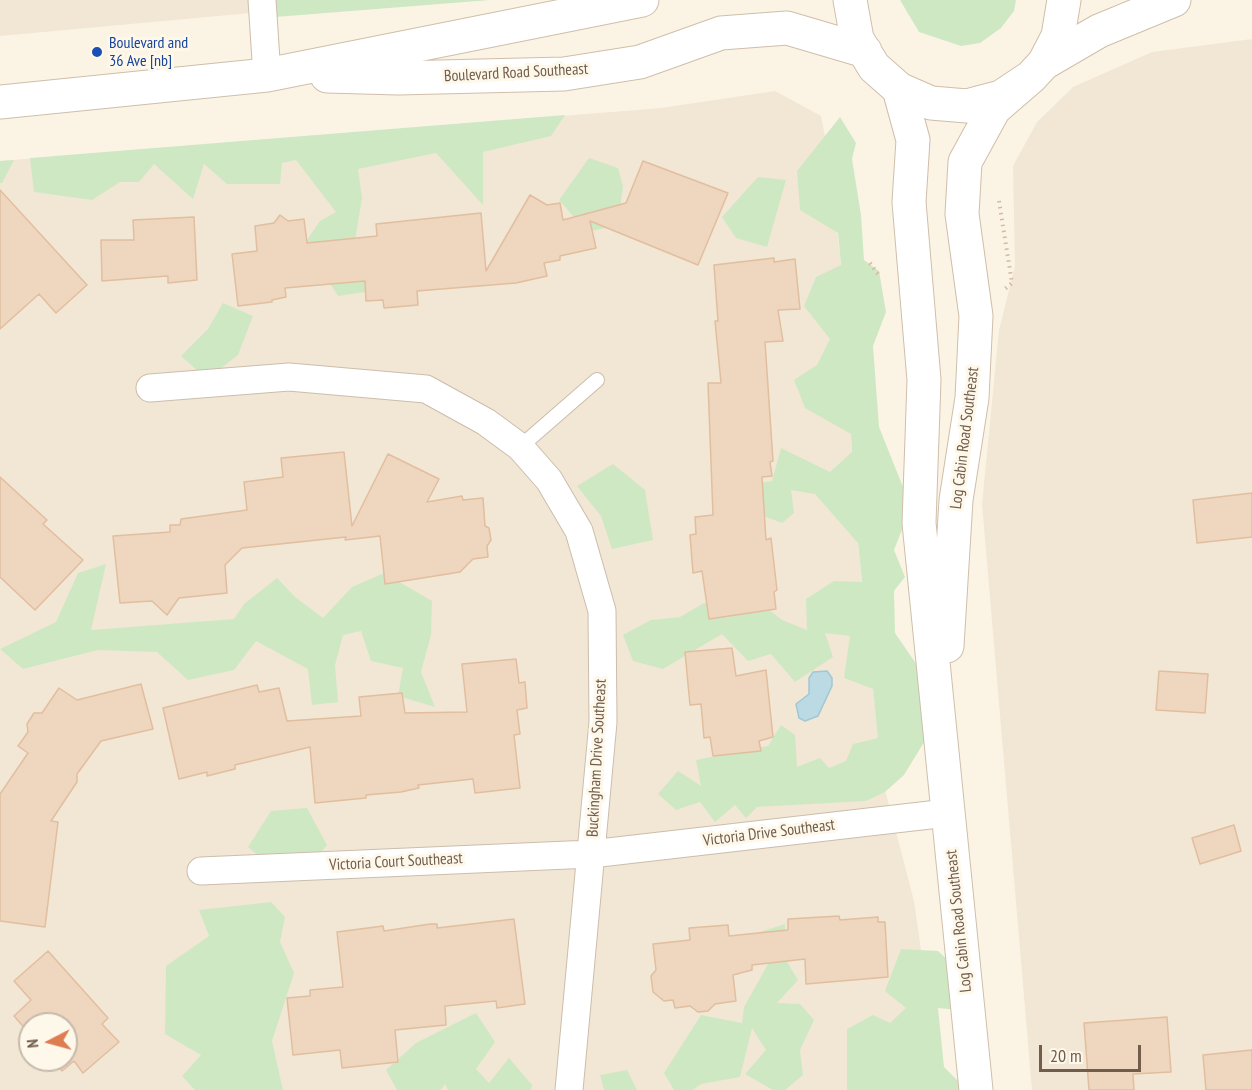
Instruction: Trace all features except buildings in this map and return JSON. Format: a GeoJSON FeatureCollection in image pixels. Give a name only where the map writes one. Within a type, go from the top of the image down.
{"type":"FeatureCollection","features":[{"type":"Feature","properties":{"kind":"street"},"geometry":{"type":"LineString","coordinates":[[262,0],[267,75]]}},
{"type":"Feature","properties":{"kind":"street","name":"Boulevard Road Southeast"},"geometry":{"type":"LineString","coordinates":[[0,102],[267,75],[642,0]]}},
{"type":"Feature","properties":{"kind":"street"},"geometry":{"type":"LineString","coordinates":[[850,0],[857,39],[874,67],[898,89],[931,103],[967,106],[1001,97],[1037,70],[1099,31],[1174,0]]}},
{"type":"Feature","properties":{"kind":"street"},"geometry":{"type":"LineString","coordinates":[[1037,70],[1058,36],[1064,0]]}},
{"type":"Feature","properties":{"kind":"street","name":"Boulevard Road Southeast"},"geometry":{"type":"LineString","coordinates":[[267,75],[398,78],[564,74],[640,62],[721,33],[787,28],[865,51]]}},
{"type":"Feature","properties":{"kind":"street","name":"Log Cabin Road Southeast"},"geometry":{"type":"LineString","coordinates":[[942,753],[956,500],[972,398],[976,316],[962,214],[965,162],[994,109],[1037,70]]}},
{"type":"Feature","properties":{"kind":"street","name":"Log Cabin Road Southeast"},"geometry":{"type":"LineString","coordinates":[[898,89],[913,140],[909,202],[924,380],[919,523],[976,1090]]}},
{"type":"Feature","properties":{"kind":"street","name":"Buckingham Drive Southeast"},"geometry":{"type":"LineString","coordinates":[[150,388],[289,377],[426,389],[486,422],[520,447],[549,480],[579,531],[602,611],[603,722],[569,1090]]}},
{"type":"Feature","properties":{"kind":"street","name":"Victoria Drive Southeast"},"geometry":{"type":"LineString","coordinates":[[591,854],[947,813]]}},
{"type":"Feature","properties":{"kind":"street","name":"Victoria Court Southeast"},"geometry":{"type":"LineString","coordinates":[[201,871],[591,854]]}},
{"type":"Feature","properties":{"kind":"lane"},"geometry":{"type":"LineString","coordinates":[[520,447],[597,380]]}},
{"type":"Feature","properties":{"kind":"shaded area"},"geometry":{"type":"Polygon","coordinates":[[[0,0],[393,0],[0,36],[0,0]]]}},
{"type":"Feature","properties":{"kind":"shaded area"},"geometry":{"type":"Polygon","coordinates":[[[1252,39],[1252,1090],[1032,1090],[982,504],[999,330],[1015,266],[1013,166],[1037,122],[1073,87],[1152,52],[1252,39]]]}},
{"type":"Feature","properties":{"kind":"shaded area"},"geometry":{"type":"Polygon","coordinates":[[[775,91],[821,116],[831,168],[847,325],[854,507],[883,782],[914,901],[941,1090],[0,1090],[0,161],[661,108],[775,91]]]}},
{"type":"Feature","properties":{"kind":"green space"},"geometry":{"type":"Polygon","coordinates":[[[262,0],[490,0],[263,18],[262,0]]]}},
{"type":"Feature","properties":{"kind":"green space"},"geometry":{"type":"Polygon","coordinates":[[[900,0],[1016,0],[1014,11],[1001,28],[980,43],[961,46],[919,32],[900,0]]]}},
{"type":"Feature","properties":{"kind":"green space"},"geometry":{"type":"Polygon","coordinates":[[[565,115],[551,136],[483,152],[483,205],[436,153],[358,169],[362,198],[355,240],[376,270],[365,292],[338,296],[305,243],[320,221],[336,212],[296,160],[282,163],[280,184],[227,184],[204,164],[193,199],[154,164],[139,182],[120,182],[92,200],[34,192],[30,158],[565,115]]]}},
{"type":"Feature","properties":{"kind":"green space"},"geometry":{"type":"Polygon","coordinates":[[[840,117],[856,143],[852,159],[861,215],[864,260],[879,271],[886,312],[873,346],[879,427],[911,507],[894,550],[905,577],[894,591],[895,633],[930,684],[926,739],[904,775],[885,792],[866,801],[757,807],[746,818],[735,805],[715,822],[700,802],[676,810],[658,794],[678,771],[701,786],[696,760],[768,746],[781,725],[795,735],[797,767],[820,758],[829,768],[846,761],[853,744],[878,738],[873,689],[844,678],[850,636],[825,633],[833,657],[795,682],[771,654],[748,661],[722,634],[663,669],[633,661],[623,635],[651,620],[680,617],[704,603],[729,608],[758,601],[782,620],[807,630],[806,599],[834,581],[862,582],[858,543],[815,494],[791,490],[794,513],[782,523],[710,496],[733,487],[772,481],[781,448],[830,472],[852,452],[851,434],[805,408],[794,380],[817,365],[830,339],[804,306],[816,277],[841,265],[838,233],[800,210],[797,171],[840,117]]]}},
{"type":"Feature","properties":{"kind":"green space"},"geometry":{"type":"Polygon","coordinates":[[[589,158],[618,168],[623,186],[618,225],[587,232],[559,200],[589,158]]]}},
{"type":"Feature","properties":{"kind":"green space"},"geometry":{"type":"Polygon","coordinates":[[[14,160],[2,183],[0,183],[0,161],[14,160]]]}},
{"type":"Feature","properties":{"kind":"green space"},"geometry":{"type":"Polygon","coordinates":[[[758,177],[786,180],[767,247],[736,238],[722,217],[758,177]]]}},
{"type":"Feature","properties":{"kind":"green space"},"geometry":{"type":"Polygon","coordinates":[[[223,303],[253,316],[238,355],[207,379],[181,356],[208,329],[223,303]]]}},
{"type":"Feature","properties":{"kind":"green space"},"geometry":{"type":"Polygon","coordinates":[[[613,464],[645,490],[653,540],[612,549],[601,516],[577,486],[613,464]]]}},
{"type":"Feature","properties":{"kind":"green space"},"geometry":{"type":"Polygon","coordinates":[[[106,564],[91,630],[234,619],[244,604],[277,578],[295,597],[323,618],[352,587],[384,573],[432,601],[431,635],[421,672],[435,707],[398,696],[403,668],[371,661],[361,631],[343,635],[335,665],[338,702],[312,705],[308,669],[256,641],[234,670],[188,680],[157,652],[98,650],[23,669],[0,649],[56,622],[78,573],[106,564]]]}},
{"type":"Feature","properties":{"kind":"green space"},"geometry":{"type":"Polygon","coordinates":[[[307,808],[327,845],[301,877],[287,879],[248,847],[271,811],[307,808]]]}},
{"type":"Feature","properties":{"kind":"green space"},"geometry":{"type":"Polygon","coordinates":[[[271,902],[285,917],[280,942],[294,973],[272,1041],[283,1090],[195,1090],[182,1076],[201,1055],[165,1034],[166,966],[209,936],[199,910],[271,902]]]}},
{"type":"Feature","properties":{"kind":"green space"},"geometry":{"type":"Polygon","coordinates":[[[785,924],[786,960],[798,980],[777,1003],[800,1004],[814,1020],[800,1050],[803,1075],[785,1090],[773,1090],[745,1074],[766,1050],[752,1028],[740,1077],[701,1084],[693,1090],[674,1090],[664,1073],[701,1015],[742,1023],[744,1007],[768,964],[757,933],[785,924]]]}},
{"type":"Feature","properties":{"kind":"green space"},"geometry":{"type":"Polygon","coordinates":[[[901,949],[938,951],[957,968],[957,1010],[938,1008],[944,1067],[967,1090],[847,1090],[847,1029],[873,1015],[890,1023],[906,1008],[885,991],[901,949]]]}},
{"type":"Feature","properties":{"kind":"green space"},"geometry":{"type":"Polygon","coordinates":[[[476,1013],[495,1042],[476,1069],[489,1083],[509,1058],[532,1085],[531,1090],[448,1090],[445,1084],[441,1090],[397,1090],[386,1070],[416,1043],[476,1013]]]}},
{"type":"Feature","properties":{"kind":"green space"},"geometry":{"type":"Polygon","coordinates":[[[627,1070],[637,1090],[604,1090],[600,1075],[627,1070]]]}},
{"type":"Feature","properties":{"kind":"water"},"geometry":{"type":"Polygon","coordinates":[[[827,671],[832,678],[832,686],[818,716],[805,721],[799,718],[796,704],[809,694],[809,678],[813,672],[827,671]]]}},
{"type":"Feature","properties":{"kind":"place","name":"Boulevard and 36 Ave [nb]"},"geometry":{"type":"Point","coordinates":[97,52]}}]}
